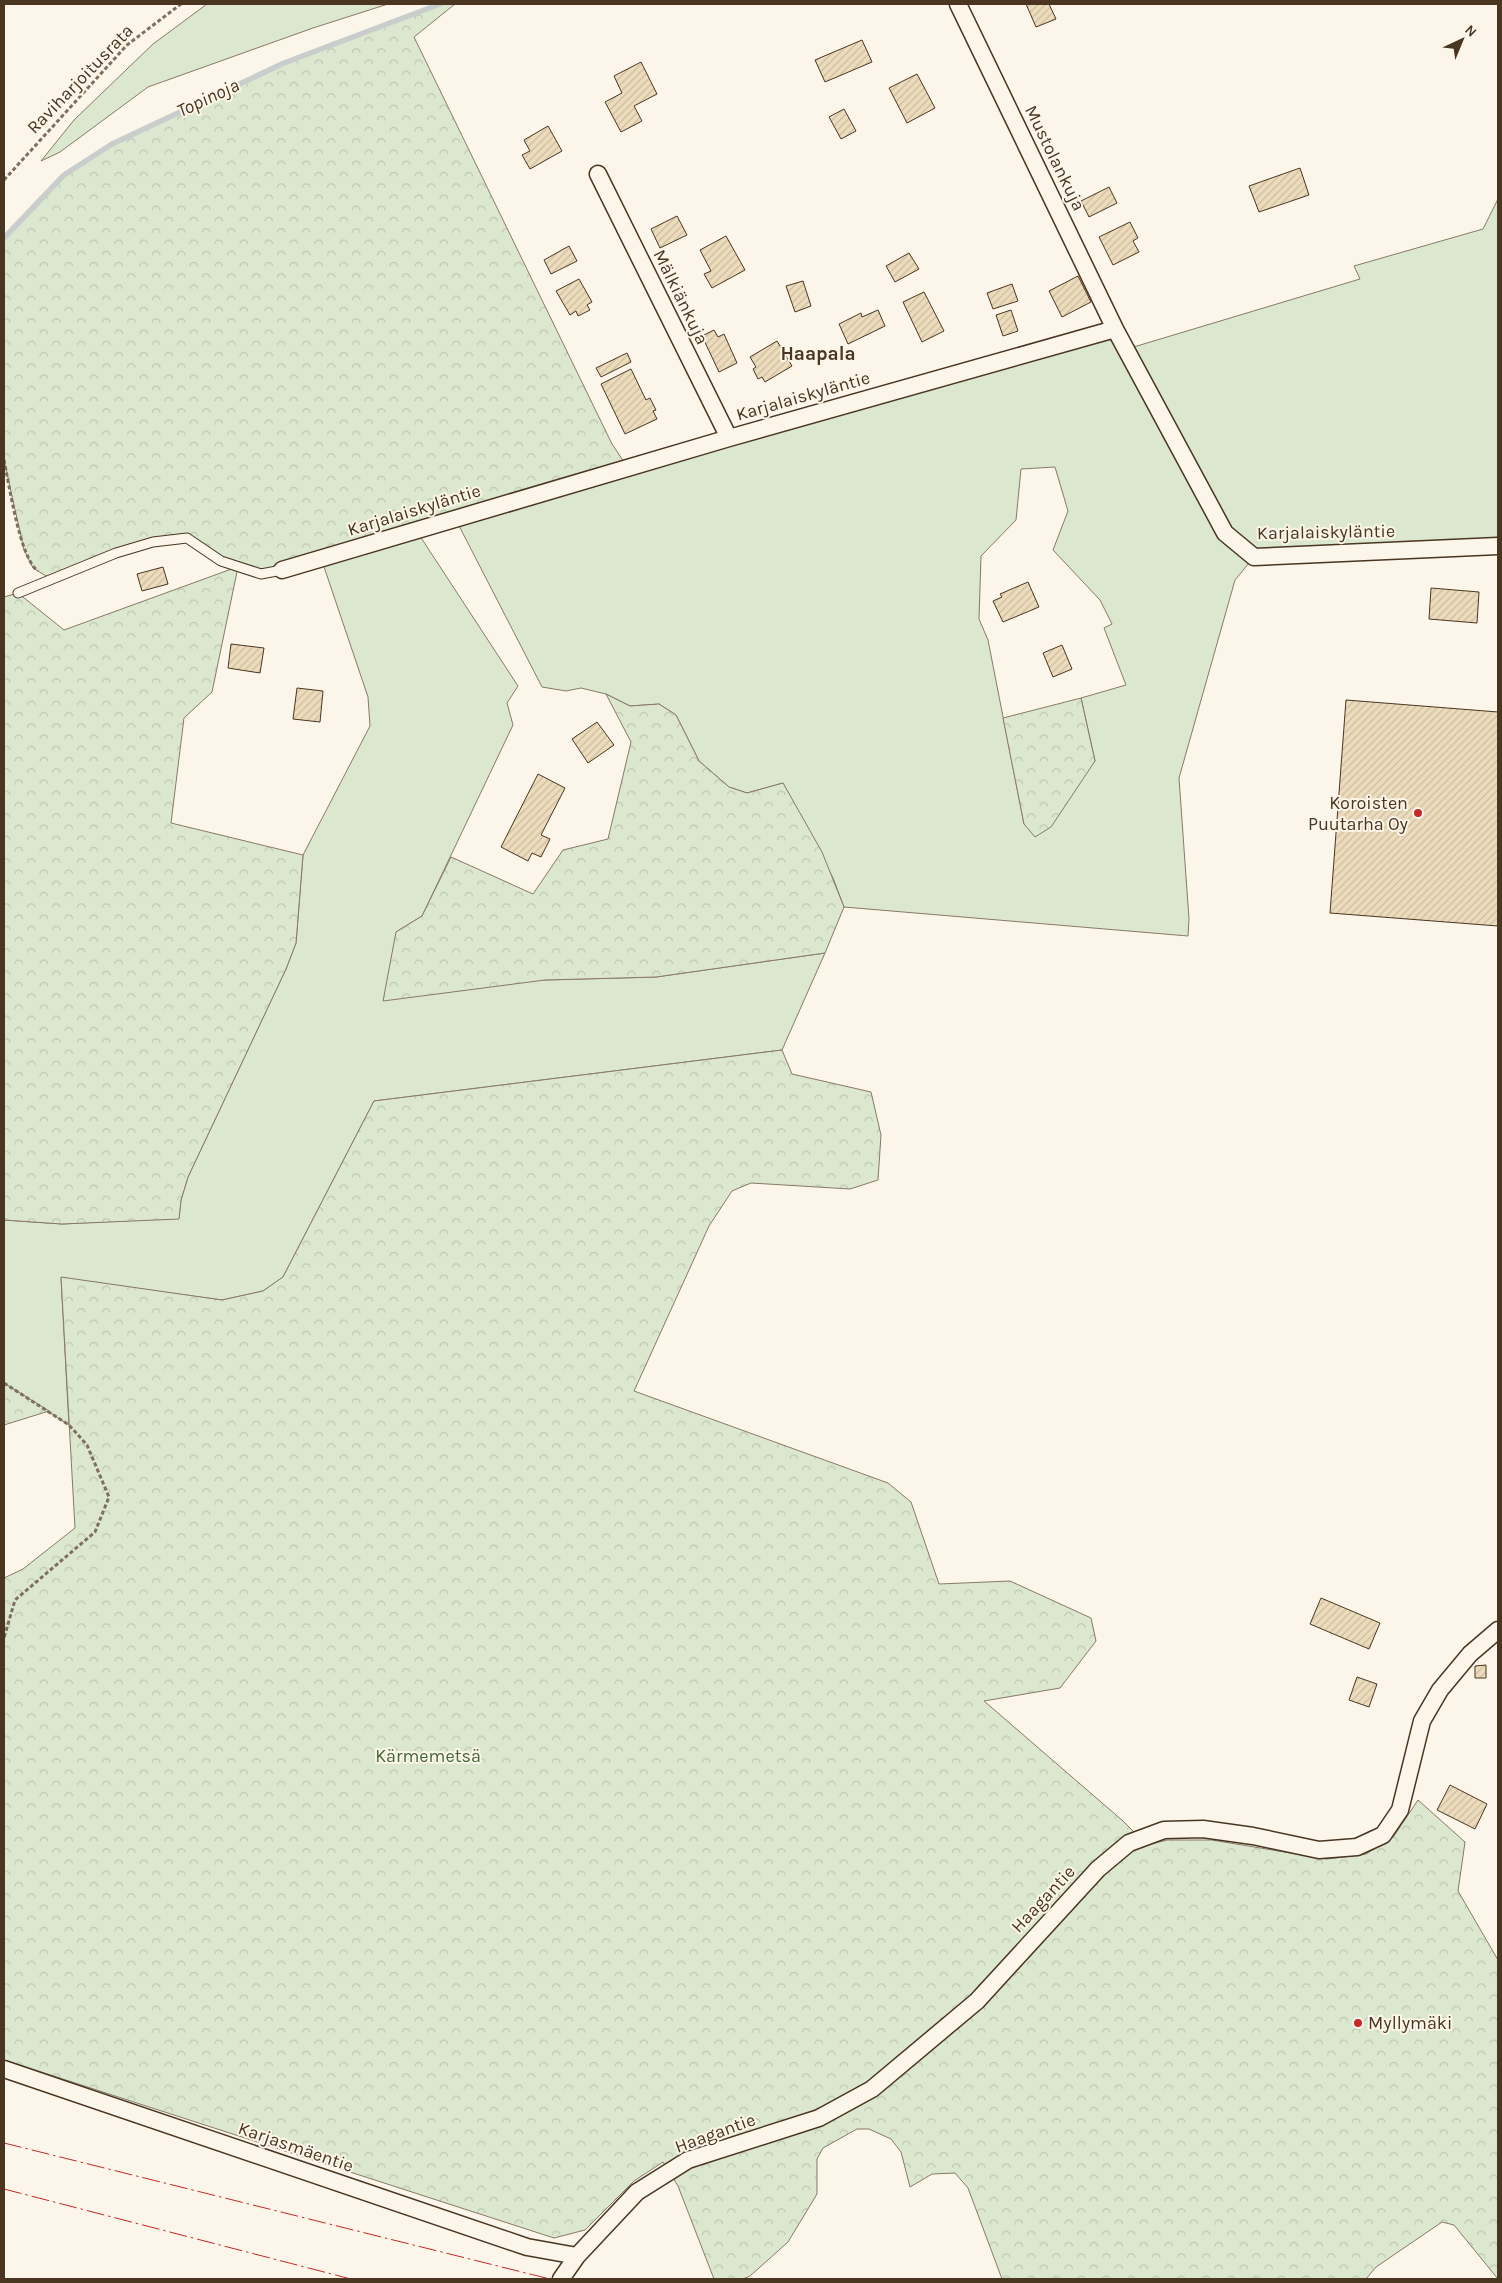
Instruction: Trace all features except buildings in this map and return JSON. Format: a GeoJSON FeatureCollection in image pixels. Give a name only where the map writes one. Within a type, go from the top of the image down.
{"type":"FeatureCollection","features":[{"type":"Feature","properties":{"kind":"street","name":"Mustolankuja"},"geometry":{"type":"LineString","coordinates":[[958,4],[1115,329]]}},
{"type":"Feature","properties":{"kind":"street","name":"Mälkiänkuja"},"geometry":{"type":"LineString","coordinates":[[598,174],[728,438]]}},
{"type":"Feature","properties":{"kind":"street","name":"Karjalaiskyläntie"},"geometry":{"type":"LineString","coordinates":[[282,570],[728,438],[1115,329],[1225,533],[1254,557],[1498,546]]}},
{"type":"Feature","properties":{"kind":"street","name":"Haagantie"},"geometry":{"type":"LineString","coordinates":[[562,2279],[577,2256],[637,2192],[688,2160],[819,2118],[872,2089],[977,2001],[1098,1869],[1128,1843],[1164,1830],[1203,1829],[1253,1836],[1319,1850],[1357,1847],[1383,1834],[1400,1810],[1422,1721],[1440,1690],[1470,1654],[1498,1630]]}},
{"type":"Feature","properties":{"kind":"street","name":"Karjasmäentie"},"geometry":{"type":"LineString","coordinates":[[4,2070],[527,2247],[577,2256]]}},
{"type":"Feature","properties":{"kind":"lane","name":"Karjalaiskyläntie"},"geometry":{"type":"LineString","coordinates":[[18,593],[116,553],[153,542],[188,538],[221,562],[261,574],[282,570]]}},
{"type":"Feature","properties":{"kind":"path","name":"Raviharjoitusrata"},"geometry":{"type":"LineString","coordinates":[[4,180],[127,45],[181,4]]}},
{"type":"Feature","properties":{"kind":"path"},"geometry":{"type":"LineString","coordinates":[[4,460],[24,550],[34,568],[51,579]]}},
{"type":"Feature","properties":{"kind":"path"},"geometry":{"type":"LineString","coordinates":[[4,1383],[65,1420],[87,1445],[109,1496],[95,1532],[15,1600],[4,1638]]}},
{"type":"Feature","properties":{"kind":"green space"},"geometry":{"type":"Polygon","coordinates":[[[207,4],[388,4],[313,28],[148,87],[60,152],[41,161],[74,120],[153,44],[207,4]]]}},
{"type":"Feature","properties":{"kind":"green space"},"geometry":{"type":"Polygon","coordinates":[[[440,4],[455,4],[414,37],[612,444],[628,468],[261,574],[238,567],[212,692],[184,718],[171,823],[303,855],[296,943],[286,969],[188,1177],[181,1200],[179,1219],[62,1224],[4,1220],[4,597],[18,593],[64,630],[237,567],[187,538],[153,542],[51,579],[33,568],[24,550],[4,460],[4,238],[64,175],[112,144],[284,63],[440,4]]]}},
{"type":"Feature","properties":{"kind":"green space"},"geometry":{"type":"Polygon","coordinates":[[[1498,199],[1498,546],[1254,557],[1235,580],[1179,778],[1189,919],[1188,936],[844,907],[833,878],[783,783],[747,793],[729,787],[699,761],[676,715],[659,704],[630,706],[606,694],[581,688],[566,691],[542,687],[455,518],[1115,329],[1127,349],[1360,279],[1354,266],[1483,229],[1498,199]],[[1055,467],[1021,469],[1016,520],[981,556],[979,619],[988,640],[1024,824],[1095,761],[1081,698],[1126,685],[1104,628],[1112,624],[1100,600],[1053,550],[1068,511],[1055,467]]]}},
{"type":"Feature","properties":{"kind":"green space"},"geometry":{"type":"Polygon","coordinates":[[[416,530],[518,686],[507,703],[513,725],[422,916],[396,932],[545,980],[656,977],[825,953],[782,1050],[374,1101],[283,1277],[263,1291],[222,1300],[61,1278],[69,1425],[4,1383],[4,1220],[62,1224],[179,1218],[181,1200],[188,1177],[286,969],[296,943],[303,855],[370,726],[368,697],[321,558],[416,530]]]}},
{"type":"Feature","properties":{"kind":"green space"},"geometry":{"type":"Polygon","coordinates":[[[606,694],[630,706],[659,704],[676,715],[699,761],[729,787],[747,793],[783,783],[822,852],[844,907],[825,953],[656,977],[545,980],[383,1001],[396,932],[422,916],[451,857],[533,894],[563,850],[608,839],[631,742],[606,694]]]}},
{"type":"Feature","properties":{"kind":"green space"},"geometry":{"type":"Polygon","coordinates":[[[1081,698],[1095,761],[1051,827],[1035,837],[1024,824],[1003,718],[1081,698]]]}},
{"type":"Feature","properties":{"kind":"green space","name":"Kärmemetsä"},"geometry":{"type":"Polygon","coordinates":[[[782,1050],[792,1074],[871,1092],[881,1135],[878,1180],[850,1189],[751,1183],[732,1191],[709,1226],[634,1391],[888,1483],[911,1502],[939,1584],[1010,1581],[1091,1618],[1096,1641],[1060,1688],[984,1701],[1123,1821],[1147,1845],[1167,1840],[1212,1840],[1327,1859],[1366,1854],[1394,1836],[1418,1800],[1465,1842],[1458,1891],[1498,1960],[1498,2279],[1454,2225],[1442,2222],[1376,2267],[1366,2279],[1002,2279],[968,2188],[955,2173],[932,2174],[910,2187],[901,2152],[891,2139],[869,2129],[857,2129],[823,2148],[817,2159],[817,2194],[788,2242],[750,2276],[743,2279],[714,2279],[678,2186],[663,2162],[634,2181],[585,2230],[554,2238],[4,2060],[4,1578],[23,1569],[75,1528],[61,1277],[222,1300],[263,1291],[283,1277],[374,1101],[782,1050]]]}},
{"type":"Feature","properties":{"kind":"green space"},"geometry":{"type":"Polygon","coordinates":[[[4,1383],[49,1411],[4,1425],[4,1383]]]}},
{"type":"Feature","properties":{"kind":"waterway","name":"Topinoja"},"geometry":{"type":"LineString","coordinates":[[4,238],[64,175],[112,144],[284,63],[440,4]]}},
{"type":"Feature","properties":{"kind":"power"},"geometry":{"type":"LineString","coordinates":[[4,2143],[550,2279]]}},
{"type":"Feature","properties":{"kind":"power"},"geometry":{"type":"LineString","coordinates":[[4,2189],[351,2279]]}},
{"type":"Feature","properties":{"kind":"place","name":"Koroisten Puutarha Oy"},"geometry":{"type":"Point","coordinates":[1418,813]}},
{"type":"Feature","properties":{"kind":"place","name":"Myllymäki"},"geometry":{"type":"Point","coordinates":[1358,2023]}},
{"type":"Feature","properties":{"kind":"district","name":"Haapala"},"geometry":{"type":"Point","coordinates":[818,354]}}]}
